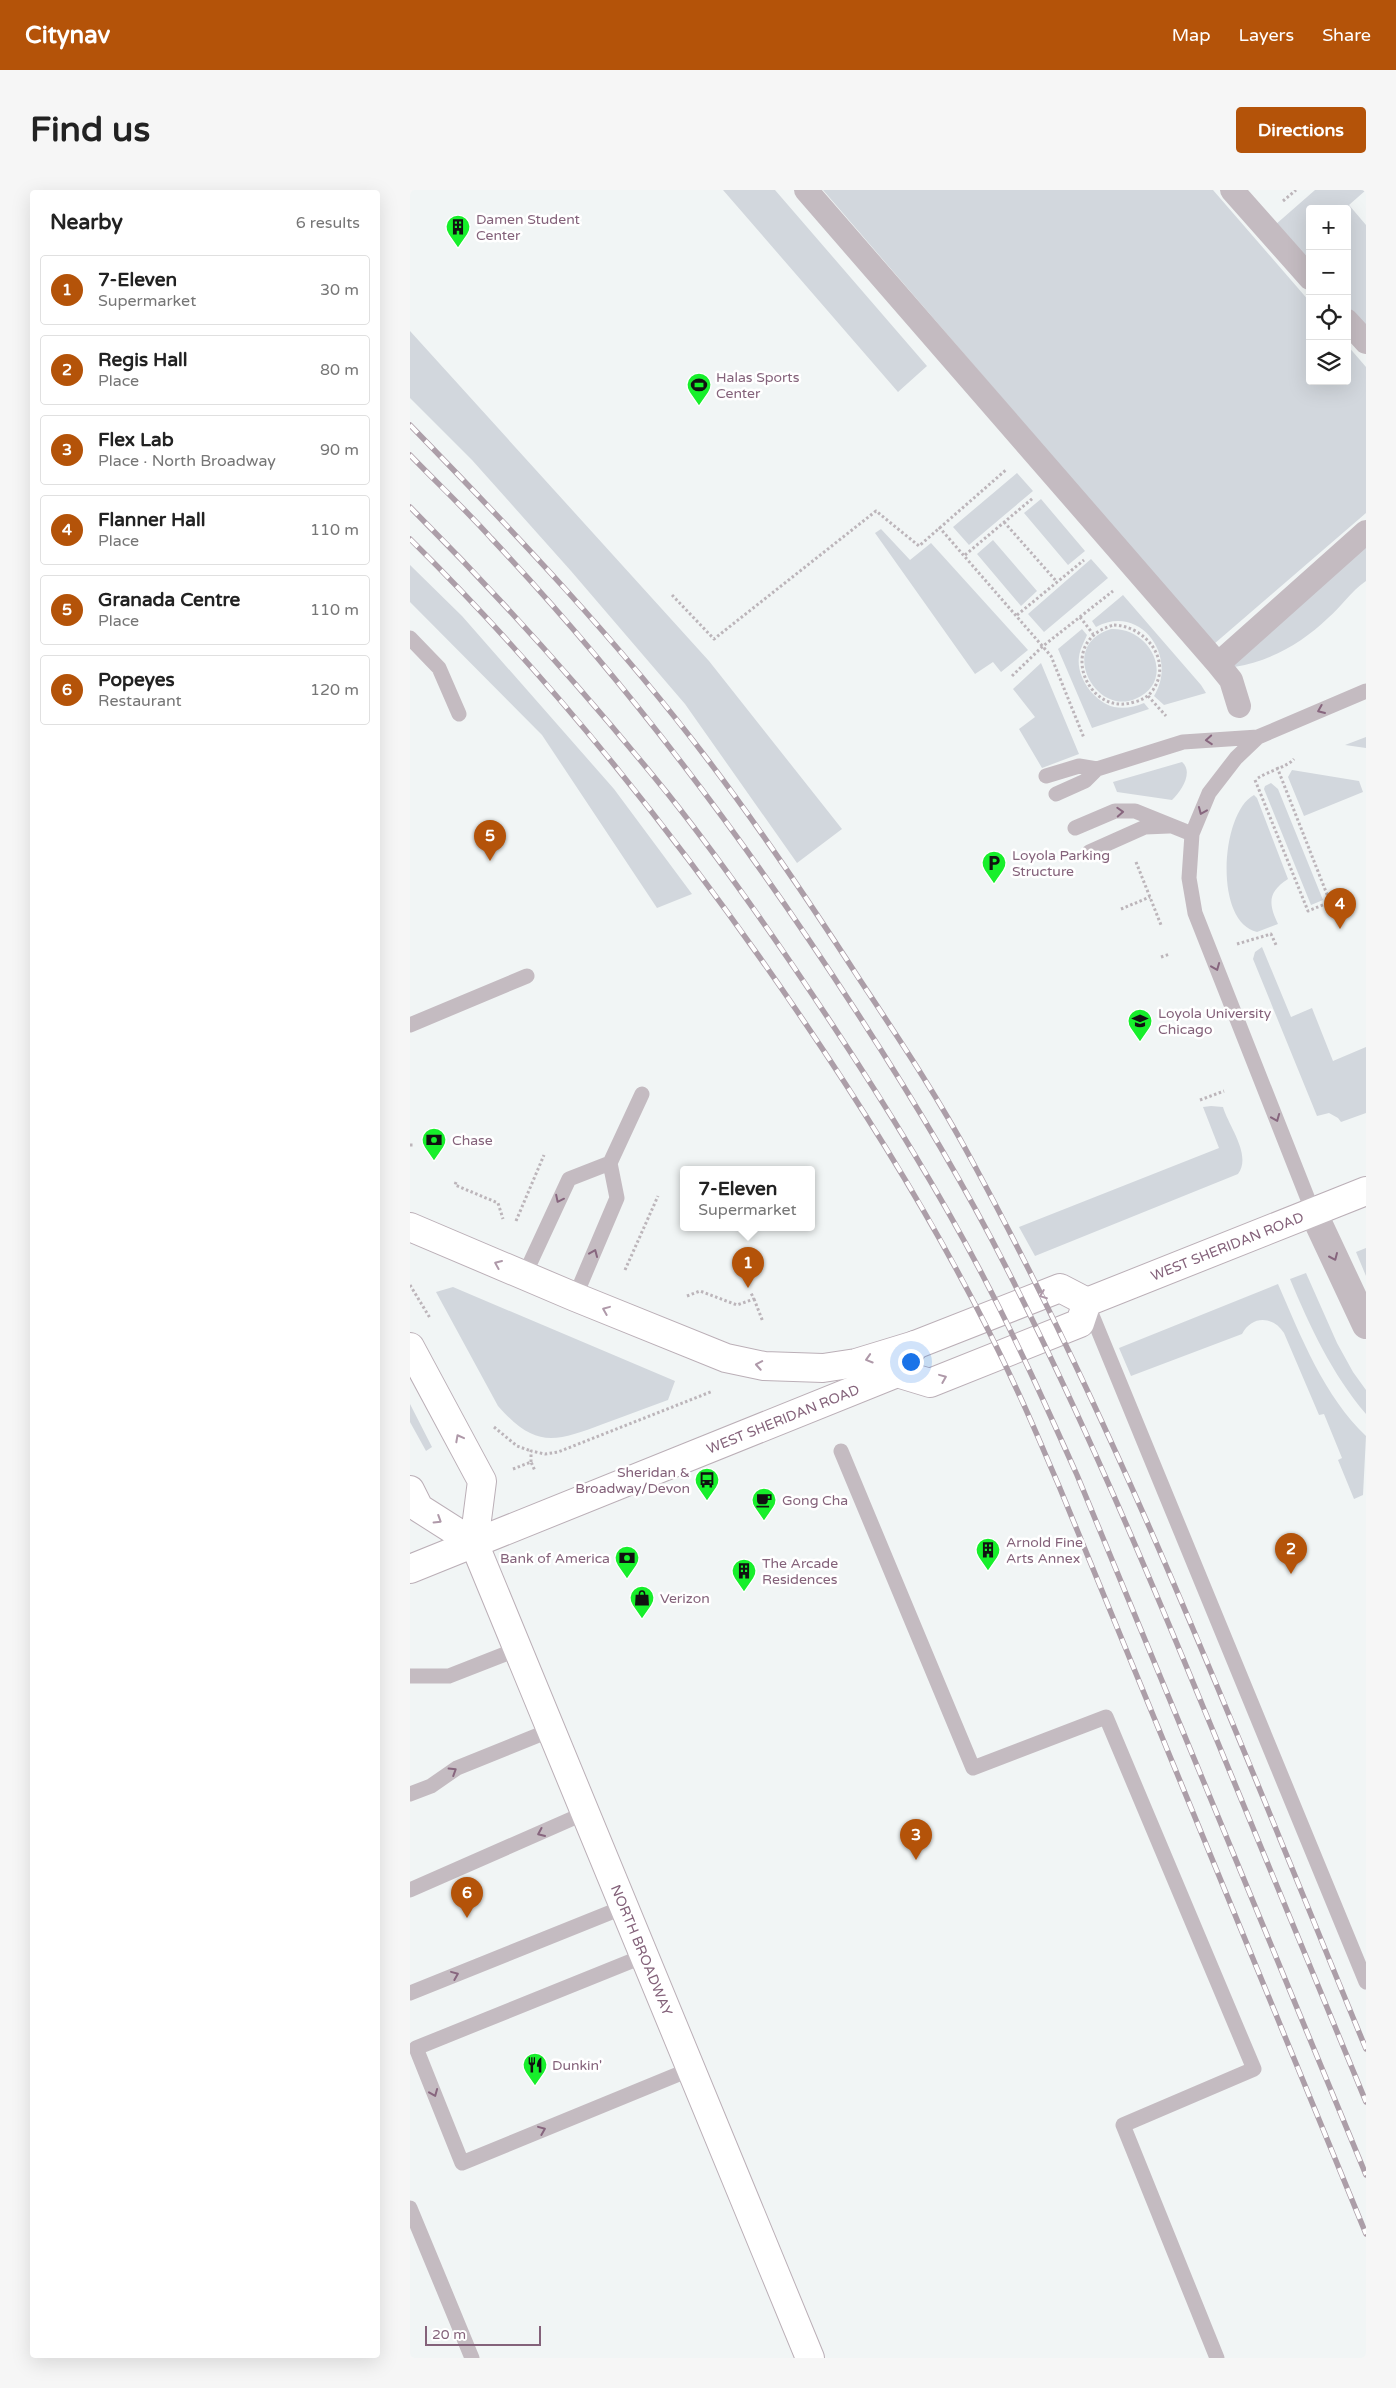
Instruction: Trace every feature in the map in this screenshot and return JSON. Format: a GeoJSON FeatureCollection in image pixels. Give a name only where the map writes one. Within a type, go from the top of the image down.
{"type":"FeatureCollection","features":[{"type":"Feature","properties":{"kind":"main road","name":"WEST SHERIDAN ROAD"},"geometry":{"type":"LineString","coordinates":[[1087,1302],[1366,1192]]}},
{"type":"Feature","properties":{"kind":"main road"},"geometry":{"type":"LineString","coordinates":[[410,1227],[574,1298],[726,1358],[764,1366],[831,1366],[856,1363],[915,1345],[1060,1288],[1087,1302],[1080,1323],[930,1383],[897,1373],[915,1345]]}},
{"type":"Feature","properties":{"kind":"main road"},"geometry":{"type":"LineString","coordinates":[[410,1347],[482,1481],[474,1543],[419,1508],[410,1490]]}},
{"type":"Feature","properties":{"kind":"main road","name":"WEST SHERIDAN ROAD"},"geometry":{"type":"LineString","coordinates":[[410,1569],[897,1373]]}},
{"type":"Feature","properties":{"kind":"main road","name":"NORTH BROADWAY"},"geometry":{"type":"LineString","coordinates":[[474,1543],[810,2358]]}},
{"type":"Feature","properties":{"kind":"street"},"geometry":{"type":"LineString","coordinates":[[806,190],[1218,664],[1230,680],[1239,706]]}},
{"type":"Feature","properties":{"kind":"street"},"geometry":{"type":"LineString","coordinates":[[1232,190],[1306,273]]}},
{"type":"Feature","properties":{"kind":"street"},"geometry":{"type":"LineString","coordinates":[[1351,325],[1366,342]]}},
{"type":"Feature","properties":{"kind":"street"},"geometry":{"type":"LineString","coordinates":[[1218,664],[1366,532]]}},
{"type":"Feature","properties":{"kind":"street"},"geometry":{"type":"LineString","coordinates":[[1314,1212],[1366,1325]]}},
{"type":"Feature","properties":{"kind":"lane"},"geometry":{"type":"LineString","coordinates":[[410,638],[438,668],[459,714]]}},
{"type":"Feature","properties":{"kind":"lane"},"geometry":{"type":"LineString","coordinates":[[1046,776],[1079,766],[1097,769],[1183,742],[1258,737],[1366,691]]}},
{"type":"Feature","properties":{"kind":"lane"},"geometry":{"type":"LineString","coordinates":[[1258,737],[1236,758],[1209,793],[1192,834],[1189,878],[1194,913],[1314,1212]]}},
{"type":"Feature","properties":{"kind":"lane"},"geometry":{"type":"LineString","coordinates":[[1056,794],[1085,781],[1097,769]]}},
{"type":"Feature","properties":{"kind":"lane"},"geometry":{"type":"LineString","coordinates":[[1075,828],[1115,811],[1135,811],[1192,834]]}},
{"type":"Feature","properties":{"kind":"lane"},"geometry":{"type":"LineString","coordinates":[[1089,852],[1145,828],[1174,826]]}},
{"type":"Feature","properties":{"kind":"lane"},"geometry":{"type":"LineString","coordinates":[[410,1025],[527,976]]}},
{"type":"Feature","properties":{"kind":"lane"},"geometry":{"type":"LineString","coordinates":[[574,1298],[618,1198],[610,1163],[642,1094]]}},
{"type":"Feature","properties":{"kind":"lane"},"geometry":{"type":"LineString","coordinates":[[524,1276],[569,1179],[610,1163]]}},
{"type":"Feature","properties":{"kind":"lane"},"geometry":{"type":"LineString","coordinates":[[1087,1302],[1366,1982]]}},
{"type":"Feature","properties":{"kind":"lane"},"geometry":{"type":"LineString","coordinates":[[841,1451],[973,1768],[1106,1718],[1254,2069],[1123,2125],[1218,2358]]}},
{"type":"Feature","properties":{"kind":"lane"},"geometry":{"type":"LineString","coordinates":[[410,1676],[449,1676],[518,1649]]}},
{"type":"Feature","properties":{"kind":"lane"},"geometry":{"type":"LineString","coordinates":[[410,1794],[431,1786],[457,1768],[552,1730]]}},
{"type":"Feature","properties":{"kind":"lane"},"geometry":{"type":"LineString","coordinates":[[410,1890],[585,1813]]}},
{"type":"Feature","properties":{"kind":"lane"},"geometry":{"type":"LineString","coordinates":[[410,1993],[624,1907]]}},
{"type":"Feature","properties":{"kind":"lane"},"geometry":{"type":"LineString","coordinates":[[644,1956],[416,2048],[462,2163],[691,2069]]}},
{"type":"Feature","properties":{"kind":"lane"},"geometry":{"type":"LineString","coordinates":[[410,2208],[472,2358]]}},
{"type":"Feature","properties":{"kind":"path"},"geometry":{"type":"LineString","coordinates":[[672,595],[714,639],[876,512],[919,546],[1031,449]]}},
{"type":"Feature","properties":{"kind":"path"},"geometry":{"type":"LineString","coordinates":[[965,555],[1056,478]]}},
{"type":"Feature","properties":{"kind":"path"},"geometry":{"type":"LineString","coordinates":[[1004,522],[1057,582]]}},
{"type":"Feature","properties":{"kind":"path"},"geometry":{"type":"LineString","coordinates":[[939,527],[1052,656],[1086,742]]}},
{"type":"Feature","properties":{"kind":"path"},"geometry":{"type":"LineString","coordinates":[[1017,615],[1109,539]]}},
{"type":"Feature","properties":{"kind":"path"},"geometry":{"type":"LineString","coordinates":[[1012,676],[1044,646],[1138,572]]}},
{"type":"Feature","properties":{"kind":"path"},"geometry":{"type":"LineString","coordinates":[[1080,617],[1093,634]]}},
{"type":"Feature","properties":{"kind":"path"},"geometry":{"type":"LineString","coordinates":[[1114,625],[1125,626],[1143,635],[1152,644],[1160,663],[1160,674],[1148,696],[1130,704],[1112,704],[1104,700],[1094,690],[1082,672],[1081,660],[1083,650],[1093,634],[1114,625]]}},
{"type":"Feature","properties":{"kind":"path"},"geometry":{"type":"LineString","coordinates":[[1148,696],[1166,716]]}},
{"type":"Feature","properties":{"kind":"path"},"geometry":{"type":"LineString","coordinates":[[1250,785],[1277,767],[1289,765],[1294,759]]}},
{"type":"Feature","properties":{"kind":"path"},"geometry":{"type":"LineString","coordinates":[[1277,767],[1330,902]]}},
{"type":"Feature","properties":{"kind":"path"},"geometry":{"type":"LineString","coordinates":[[1255,780],[1308,911],[1336,900]]}},
{"type":"Feature","properties":{"kind":"path"},"geometry":{"type":"LineString","coordinates":[[1135,861],[1161,925]]}},
{"type":"Feature","properties":{"kind":"path"},"geometry":{"type":"LineString","coordinates":[[1121,909],[1150,897]]}},
{"type":"Feature","properties":{"kind":"path"},"geometry":{"type":"LineString","coordinates":[[1235,938],[1238,946],[1272,934],[1276,945]]}},
{"type":"Feature","properties":{"kind":"path"},"geometry":{"type":"LineString","coordinates":[[1161,957],[1170,954]]}},
{"type":"Feature","properties":{"kind":"path"},"geometry":{"type":"LineString","coordinates":[[1200,1100],[1224,1091]]}},
{"type":"Feature","properties":{"kind":"path"},"geometry":{"type":"LineString","coordinates":[[410,1145],[415,1145]]}},
{"type":"Feature","properties":{"kind":"path"},"geometry":{"type":"LineString","coordinates":[[514,1224],[544,1155]]}},
{"type":"Feature","properties":{"kind":"path"},"geometry":{"type":"LineString","coordinates":[[456,1182],[455,1185],[498,1203],[503,1219]]}},
{"type":"Feature","properties":{"kind":"path"},"geometry":{"type":"LineString","coordinates":[[625,1270],[658,1196]]}},
{"type":"Feature","properties":{"kind":"path"},"geometry":{"type":"LineString","coordinates":[[688,1296],[700,1290],[737,1305],[754,1299]]}},
{"type":"Feature","properties":{"kind":"path"},"geometry":{"type":"LineString","coordinates":[[751,1293],[763,1322]]}},
{"type":"Feature","properties":{"kind":"path"},"geometry":{"type":"LineString","coordinates":[[535,1471],[531,1462],[531,1451],[545,1454],[558,1452],[713,1391]]}},
{"type":"Feature","properties":{"kind":"path"},"geometry":{"type":"LineString","coordinates":[[510,1470],[531,1462]]}},
{"type":"Feature","properties":{"kind":"shaded area"},"geometry":{"type":"Polygon","coordinates":[[[723,190],[775,190],[927,366],[898,392],[723,190]]]}},
{"type":"Feature","properties":{"kind":"shaded area"},"geometry":{"type":"Polygon","coordinates":[[[823,190],[1213,190],[1306,297],[1306,385],[1351,385],[1351,350],[1366,367],[1366,513],[1214,644],[823,190]]]}},
{"type":"Feature","properties":{"kind":"shaded area"},"geometry":{"type":"Polygon","coordinates":[[[1315,190],[1366,190],[1349,205],[1306,205],[1306,261],[1275,225],[1315,190]]]}},
{"type":"Feature","properties":{"kind":"shaded area"},"geometry":{"type":"Polygon","coordinates":[[[1351,207],[1366,225],[1366,325],[1351,313],[1351,207]]]}},
{"type":"Feature","properties":{"kind":"shaded area"},"geometry":{"type":"Polygon","coordinates":[[[410,331],[709,661],[842,829],[797,863],[685,704],[571,571],[472,460],[410,398],[410,331]]]}},
{"type":"Feature","properties":{"kind":"shaded area"},"geometry":{"type":"Polygon","coordinates":[[[1017,473],[1033,491],[969,545],[953,527],[1017,473]]]}},
{"type":"Feature","properties":{"kind":"shaded area"},"geometry":{"type":"Polygon","coordinates":[[[1041,499],[1085,551],[1068,565],[1024,513],[1041,499]]]}},
{"type":"Feature","properties":{"kind":"shaded area"},"geometry":{"type":"Polygon","coordinates":[[[881,529],[910,560],[931,543],[1028,650],[1001,672],[993,662],[975,674],[875,533],[881,529]]]}},
{"type":"Feature","properties":{"kind":"shaded area"},"geometry":{"type":"Polygon","coordinates":[[[993,540],[1037,591],[1021,606],[977,554],[993,540]]]}},
{"type":"Feature","properties":{"kind":"shaded area"},"geometry":{"type":"Polygon","coordinates":[[[1366,542],[1366,581],[1318,627],[1296,643],[1260,661],[1234,667],[1228,661],[1366,542]]]}},
{"type":"Feature","properties":{"kind":"shaded area"},"geometry":{"type":"Polygon","coordinates":[[[1091,559],[1108,578],[1044,632],[1028,614],[1091,559]]]}},
{"type":"Feature","properties":{"kind":"shaded area"},"geometry":{"type":"Polygon","coordinates":[[[410,565],[462,616],[614,789],[692,894],[657,908],[542,735],[410,602],[410,565]]]}},
{"type":"Feature","properties":{"kind":"shaded area"},"geometry":{"type":"Polygon","coordinates":[[[1123,595],[1206,693],[1164,705],[1154,696],[1160,680],[1162,665],[1158,650],[1151,637],[1140,627],[1127,622],[1112,621],[1096,627],[1092,621],[1123,595]]]}},
{"type":"Feature","properties":{"kind":"shaded area"},"geometry":{"type":"Polygon","coordinates":[[[1082,629],[1087,635],[1080,651],[1080,673],[1093,694],[1114,707],[1137,706],[1144,703],[1149,709],[1092,728],[1058,649],[1082,629]]]}},
{"type":"Feature","properties":{"kind":"shaded area"},"geometry":{"type":"Polygon","coordinates":[[[1111,629],[1126,631],[1138,637],[1148,646],[1154,657],[1157,669],[1155,681],[1148,691],[1135,699],[1120,702],[1107,697],[1096,689],[1088,676],[1084,663],[1086,649],[1095,637],[1111,629]]]}},
{"type":"Feature","properties":{"kind":"shaded area"},"geometry":{"type":"Polygon","coordinates":[[[1041,663],[1079,754],[1042,768],[1019,729],[1035,717],[1013,689],[1041,663]]]}},
{"type":"Feature","properties":{"kind":"shaded area"},"geometry":{"type":"Polygon","coordinates":[[[1366,737],[1366,748],[1345,745],[1366,737]]]}},
{"type":"Feature","properties":{"kind":"shaded area"},"geometry":{"type":"Polygon","coordinates":[[[1182,762],[1187,771],[1185,782],[1172,800],[1117,792],[1113,782],[1182,762]]]}},
{"type":"Feature","properties":{"kind":"shaded area"},"geometry":{"type":"Polygon","coordinates":[[[1292,770],[1359,781],[1363,792],[1304,816],[1288,777],[1292,770]]]}},
{"type":"Feature","properties":{"kind":"shaded area"},"geometry":{"type":"Polygon","coordinates":[[[1271,783],[1278,789],[1323,900],[1311,905],[1264,789],[1265,786],[1271,783]]]}},
{"type":"Feature","properties":{"kind":"shaded area"},"geometry":{"type":"Polygon","coordinates":[[[1254,795],[1257,798],[1288,879],[1273,893],[1271,904],[1278,924],[1257,932],[1243,924],[1233,909],[1228,889],[1227,866],[1229,843],[1234,822],[1243,805],[1254,795]]]}},
{"type":"Feature","properties":{"kind":"shaded area"},"geometry":{"type":"Polygon","coordinates":[[[1262,947],[1291,1017],[1312,1008],[1333,1061],[1366,1047],[1366,1113],[1341,1122],[1329,1113],[1317,1116],[1253,959],[1255,952],[1262,947]]]}},
{"type":"Feature","properties":{"kind":"shaded area"},"geometry":{"type":"Polygon","coordinates":[[[1203,1107],[1223,1107],[1238,1141],[1241,1150],[1242,1166],[1238,1174],[1035,1256],[1019,1227],[1219,1148],[1203,1107]]]}},
{"type":"Feature","properties":{"kind":"shaded area"},"geometry":{"type":"Polygon","coordinates":[[[1366,1248],[1366,1276],[1356,1252],[1366,1248]]]}},
{"type":"Feature","properties":{"kind":"shaded area"},"geometry":{"type":"Polygon","coordinates":[[[1306,1273],[1337,1343],[1353,1372],[1366,1390],[1366,1414],[1332,1366],[1290,1279],[1306,1273]]]}},
{"type":"Feature","properties":{"kind":"shaded area"},"geometry":{"type":"Polygon","coordinates":[[[1278,1284],[1305,1345],[1326,1384],[1351,1420],[1366,1436],[1363,1495],[1354,1499],[1338,1460],[1342,1458],[1324,1414],[1319,1415],[1284,1333],[1274,1323],[1263,1320],[1251,1323],[1242,1334],[1131,1376],[1119,1348],[1278,1284]]]}},
{"type":"Feature","properties":{"kind":"shaded area"},"geometry":{"type":"Polygon","coordinates":[[[453,1287],[675,1381],[668,1400],[572,1435],[547,1438],[535,1435],[511,1420],[498,1406],[436,1292],[453,1287]]]}},
{"type":"Feature","properties":{"kind":"shaded area"},"geometry":{"type":"Polygon","coordinates":[[[410,1404],[432,1447],[426,1451],[410,1422],[410,1404]]]}},
{"type":"Feature","properties":{"kind":"railway"},"geometry":{"type":"LineString","coordinates":[[410,425],[564,588],[674,716],[748,814],[805,897],[904,1046],[945,1113],[1027,1267],[1081,1376],[1131,1487],[1180,1598],[1366,2049]]}},
{"type":"Feature","properties":{"kind":"railway"},"geometry":{"type":"LineString","coordinates":[[410,455],[542,593],[638,707],[684,766],[773,887],[815,949],[896,1074],[954,1170],[1034,1323],[1110,1487],[1181,1653],[1366,2102]]}},
{"type":"Feature","properties":{"kind":"railway"},"geometry":{"type":"LineString","coordinates":[[410,507],[477,576],[575,683],[668,794],[711,849],[830,1021],[929,1179],[1008,1325],[1077,1475],[1366,2175]]}},
{"type":"Feature","properties":{"kind":"railway"},"geometry":{"type":"LineString","coordinates":[[410,539],[516,650],[567,708],[664,827],[799,1014],[888,1151],[943,1245],[994,1341],[1023,1402],[1059,1486],[1366,2234]]}},
{"type":"Feature","properties":{"kind":"place","name":"Damen Student Center"},"geometry":{"type":"Point","coordinates":[458,248]}},
{"type":"Feature","properties":{"kind":"place","name":"Halas Sports Center"},"geometry":{"type":"Point","coordinates":[699,406]}},
{"type":"Feature","properties":{"kind":"place","name":"Granada Centre"},"geometry":{"type":"Point","coordinates":[490,861]}},
{"type":"Feature","properties":{"kind":"place","name":"Loyola Parking Structure"},"geometry":{"type":"Point","coordinates":[994,884]}},
{"type":"Feature","properties":{"kind":"place","name":"Flanner Hall"},"geometry":{"type":"Point","coordinates":[1340,929]}},
{"type":"Feature","properties":{"kind":"place","name":"Loyola University Chicago"},"geometry":{"type":"Point","coordinates":[1140,1042]}},
{"type":"Feature","properties":{"kind":"place","name":"Chase"},"geometry":{"type":"Point","coordinates":[434,1161]}},
{"type":"Feature","properties":{"kind":"place","name":"7-Eleven"},"geometry":{"type":"Point","coordinates":[748,1288]}},
{"type":"Feature","properties":{"kind":"place","name":"Sheridan & Broadway/Devon"},"geometry":{"type":"Point","coordinates":[707,1501]}},
{"type":"Feature","properties":{"kind":"place","name":"Gong Cha"},"geometry":{"type":"Point","coordinates":[764,1521]}},
{"type":"Feature","properties":{"kind":"place","name":"Arnold Fine Arts Annex"},"geometry":{"type":"Point","coordinates":[988,1571]}},
{"type":"Feature","properties":{"kind":"place","name":"Regis Hall"},"geometry":{"type":"Point","coordinates":[1291,1574]}},
{"type":"Feature","properties":{"kind":"place","name":"Bank of America"},"geometry":{"type":"Point","coordinates":[627,1579]}},
{"type":"Feature","properties":{"kind":"place","name":"The Arcade Residences"},"geometry":{"type":"Point","coordinates":[744,1592]}},
{"type":"Feature","properties":{"kind":"place","name":"Verizon"},"geometry":{"type":"Point","coordinates":[642,1619]}},
{"type":"Feature","properties":{"kind":"place","name":"Flex Lab"},"geometry":{"type":"Point","coordinates":[916,1860]}},
{"type":"Feature","properties":{"kind":"place","name":"Popeyes"},"geometry":{"type":"Point","coordinates":[467,1918]}},
{"type":"Feature","properties":{"kind":"place","name":"Dunkin'"},"geometry":{"type":"Point","coordinates":[535,2086]}}]}
